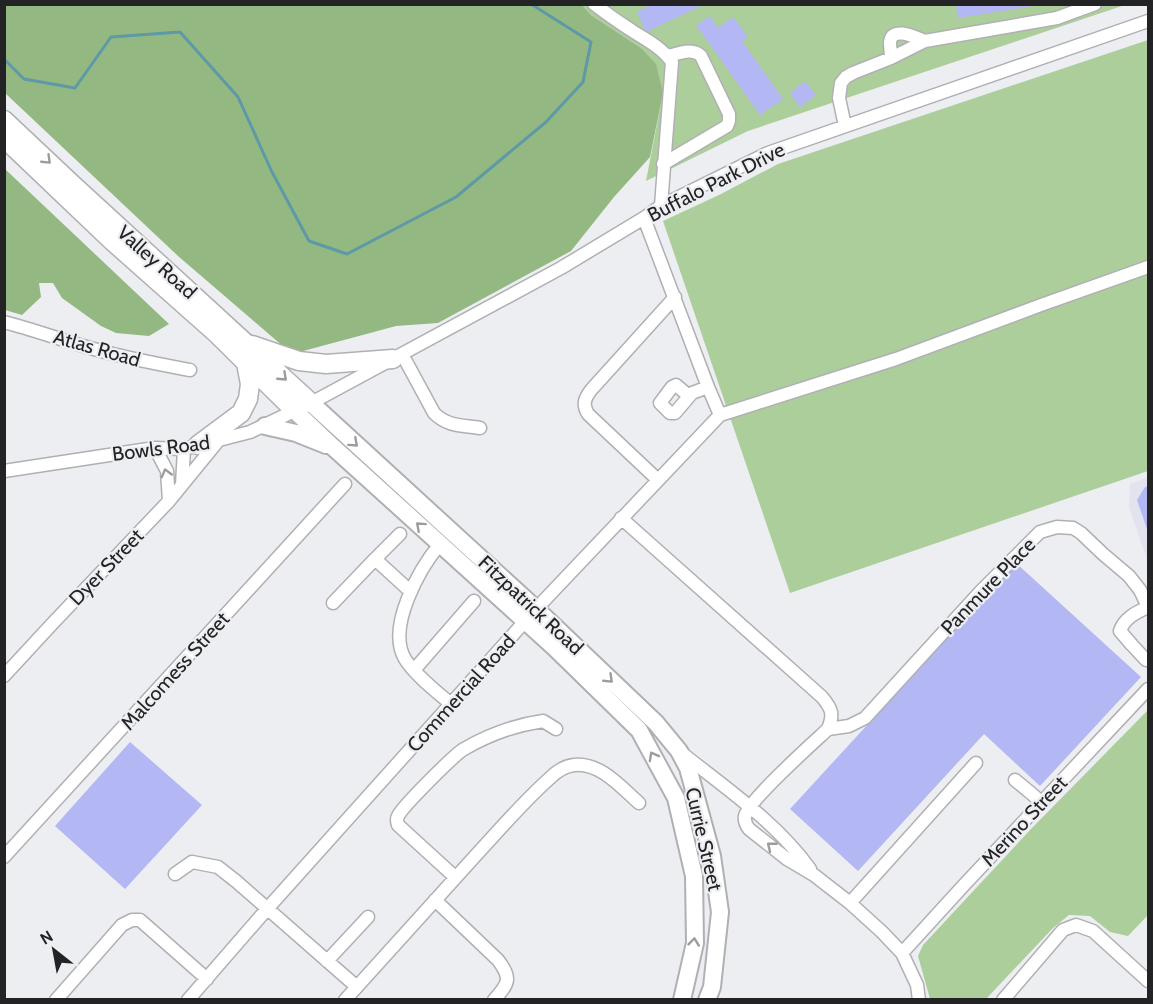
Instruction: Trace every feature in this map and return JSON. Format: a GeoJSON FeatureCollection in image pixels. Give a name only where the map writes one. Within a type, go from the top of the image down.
{"type":"FeatureCollection","features":[{"type":"Feature","properties":{"kind":"highway","name":"Valley Road"},"geometry":{"type":"LineString","coordinates":[[4,120],[245,342],[303,407]]}},
{"type":"Feature","properties":{"kind":"highway","name":"Valley Road"},"geometry":{"type":"LineString","coordinates":[[4,138],[111,240],[217,334],[246,363],[303,407]]}},
{"type":"Feature","properties":{"kind":"highway"},"geometry":{"type":"LineString","coordinates":[[245,342],[300,361],[326,364],[398,356]]}},
{"type":"Feature","properties":{"kind":"highway"},"geometry":{"type":"LineString","coordinates":[[191,447],[241,413],[248,399],[250,384],[246,363]]}},
{"type":"Feature","properties":{"kind":"main road","name":"Fitzpatrick Road"},"geometry":{"type":"LineString","coordinates":[[303,407],[333,447],[440,544],[531,615],[554,647],[639,730]]}},
{"type":"Feature","properties":{"kind":"main road","name":"Fitzpatrick Road"},"geometry":{"type":"LineString","coordinates":[[303,407],[531,615],[656,723],[679,751]]}},
{"type":"Feature","properties":{"kind":"main road"},"geometry":{"type":"LineString","coordinates":[[265,426],[333,447]]}},
{"type":"Feature","properties":{"kind":"main road","name":"Currie Street"},"geometry":{"type":"LineString","coordinates":[[639,730],[676,798],[694,876],[695,943],[682,999]]}},
{"type":"Feature","properties":{"kind":"main road","name":"Currie Street"},"geometry":{"type":"LineString","coordinates":[[679,751],[688,768],[712,856],[720,912],[712,987],[707,999]]}},
{"type":"Feature","properties":{"kind":"street"},"geometry":{"type":"LineString","coordinates":[[594,4],[654,45],[672,62],[661,206]]}},
{"type":"Feature","properties":{"kind":"street"},"geometry":{"type":"LineString","coordinates":[[845,126],[839,98],[841,82],[853,73],[925,41],[1057,18],[1095,4]]}},
{"type":"Feature","properties":{"kind":"street","name":"Buffalo Park Drive"},"geometry":{"type":"LineString","coordinates":[[303,407],[561,268],[661,206],[768,153],[1149,21]]}},
{"type":"Feature","properties":{"kind":"street"},"geometry":{"type":"LineString","coordinates":[[891,58],[890,42],[896,34],[910,35],[925,41]]}},
{"type":"Feature","properties":{"kind":"street"},"geometry":{"type":"LineString","coordinates":[[663,164],[727,126],[729,121],[729,114],[698,52],[668,56]]}},
{"type":"Feature","properties":{"kind":"street"},"geometry":{"type":"LineString","coordinates":[[644,218],[720,415],[896,359],[1041,304],[1149,267]]}},
{"type":"Feature","properties":{"kind":"street"},"geometry":{"type":"LineString","coordinates":[[658,480],[588,414],[584,405],[591,390],[675,297]]}},
{"type":"Feature","properties":{"kind":"street","name":"Atlas Road"},"geometry":{"type":"LineString","coordinates":[[4,322],[93,349],[190,370]]}},
{"type":"Feature","properties":{"kind":"street"},"geometry":{"type":"LineString","coordinates":[[398,356],[440,420],[480,429]]}},
{"type":"Feature","properties":{"kind":"street"},"geometry":{"type":"LineString","coordinates":[[689,396],[708,387]]}},
{"type":"Feature","properties":{"kind":"street","name":"Bowls Road"},"geometry":{"type":"LineString","coordinates":[[4,471],[155,448],[191,447],[249,432],[303,407]]}},
{"type":"Feature","properties":{"kind":"street","name":"Commercial Road"},"geometry":{"type":"LineString","coordinates":[[188,999],[531,615],[720,415]]}},
{"type":"Feature","properties":{"kind":"street","name":"Dyer Street"},"geometry":{"type":"LineString","coordinates":[[4,676],[169,501],[219,441]]}},
{"type":"Feature","properties":{"kind":"street"},"geometry":{"type":"LineString","coordinates":[[182,485],[191,447]]}},
{"type":"Feature","properties":{"kind":"street"},"geometry":{"type":"LineString","coordinates":[[155,448],[167,471],[169,501]]}},
{"type":"Feature","properties":{"kind":"street","name":"Malcomess Street"},"geometry":{"type":"LineString","coordinates":[[4,857],[345,484]]}},
{"type":"Feature","properties":{"kind":"street"},"geometry":{"type":"LineString","coordinates":[[621,518],[831,707],[832,720],[828,729],[749,807]]}},
{"type":"Feature","properties":{"kind":"street","name":"Panmure Place"},"geometry":{"type":"LineString","coordinates":[[828,729],[849,726],[865,718],[981,591],[1040,532],[1057,527],[1073,528],[1081,533],[1129,576],[1149,607]]}},
{"type":"Feature","properties":{"kind":"street"},"geometry":{"type":"LineString","coordinates":[[333,603],[400,534]]}},
{"type":"Feature","properties":{"kind":"street"},"geometry":{"type":"LineString","coordinates":[[440,544],[428,559],[410,591],[400,629],[401,647],[404,658],[414,670],[451,704]]}},
{"type":"Feature","properties":{"kind":"street"},"geometry":{"type":"LineString","coordinates":[[375,560],[410,591]]}},
{"type":"Feature","properties":{"kind":"street"},"geometry":{"type":"LineString","coordinates":[[414,670],[474,601]]}},
{"type":"Feature","properties":{"kind":"street"},"geometry":{"type":"LineString","coordinates":[[1146,660],[1120,631],[1126,619],[1149,607]]}},
{"type":"Feature","properties":{"kind":"street","name":"Merino Street"},"geometry":{"type":"LineString","coordinates":[[902,954],[1149,689]]}},
{"type":"Feature","properties":{"kind":"street"},"geometry":{"type":"LineString","coordinates":[[455,877],[398,825],[398,815],[461,750],[522,724],[543,721],[556,729]]}},
{"type":"Feature","properties":{"kind":"street","name":"Fitzpatrick Road"},"geometry":{"type":"LineString","coordinates":[[679,751],[749,807],[797,851],[814,875],[882,932],[902,954],[917,985],[919,999]]}},
{"type":"Feature","properties":{"kind":"street"},"geometry":{"type":"LineString","coordinates":[[850,903],[976,763]]}},
{"type":"Feature","properties":{"kind":"street"},"geometry":{"type":"LineString","coordinates":[[345,999],[455,877],[551,776],[575,765],[598,770],[611,778],[639,803]]}},
{"type":"Feature","properties":{"kind":"street"},"geometry":{"type":"LineString","coordinates":[[1015,780],[1042,803]]}},
{"type":"Feature","properties":{"kind":"street"},"geometry":{"type":"LineString","coordinates":[[175,874],[192,862],[218,867],[357,987]]}},
{"type":"Feature","properties":{"kind":"street"},"geometry":{"type":"LineString","coordinates":[[435,900],[498,960],[506,971],[508,978],[505,987],[494,999]]}},
{"type":"Feature","properties":{"kind":"street"},"geometry":{"type":"LineString","coordinates":[[327,961],[368,917]]}},
{"type":"Feature","properties":{"kind":"street"},"geometry":{"type":"LineString","coordinates":[[56,999],[122,925],[132,920],[140,920],[207,979]]}},
{"type":"Feature","properties":{"kind":"street"},"geometry":{"type":"LineString","coordinates":[[1003,999],[1064,930],[1076,925],[1093,931],[1149,981]]}},
{"type":"Feature","properties":{"kind":"shaded area"},"geometry":{"type":"Polygon","coordinates":[[[1148,477],[1148,562],[1129,507],[1130,484],[1148,477]]]}},
{"type":"Feature","properties":{"kind":"green space"},"geometry":{"type":"Polygon","coordinates":[[[4,5],[582,5],[591,15],[641,48],[656,64],[663,93],[650,157],[614,197],[571,251],[438,323],[396,326],[292,354],[178,256],[5,93],[4,5]]]}},
{"type":"Feature","properties":{"kind":"green space"},"geometry":{"type":"Polygon","coordinates":[[[582,5],[1125,5],[748,131],[646,181],[663,93],[641,48],[591,15],[582,5]]]}},
{"type":"Feature","properties":{"kind":"green space"},"geometry":{"type":"Polygon","coordinates":[[[1148,40],[1148,471],[790,593],[663,221],[778,164],[1148,40]]]}},
{"type":"Feature","properties":{"kind":"green space"},"geometry":{"type":"Polygon","coordinates":[[[5,169],[169,324],[149,336],[116,333],[101,326],[62,298],[53,283],[39,283],[41,297],[22,315],[5,310],[5,169]]]}},
{"type":"Feature","properties":{"kind":"green space"},"geometry":{"type":"Polygon","coordinates":[[[1148,710],[1148,915],[1128,936],[1110,932],[1090,916],[1069,915],[1053,928],[986,999],[930,999],[918,956],[923,945],[1030,830],[1148,710]]]}},
{"type":"Feature","properties":{"kind":"building"},"geometry":{"type":"Polygon","coordinates":[[[653,4],[705,4],[646,32],[637,12],[653,4]]]}},
{"type":"Feature","properties":{"kind":"building"},"geometry":{"type":"Polygon","coordinates":[[[956,4],[1033,4],[1033,6],[958,18],[956,4]]]}},
{"type":"Feature","properties":{"kind":"building"},"geometry":{"type":"Polygon","coordinates":[[[710,16],[718,28],[733,17],[748,37],[742,41],[783,99],[760,115],[696,25],[710,16]]]}},
{"type":"Feature","properties":{"kind":"building"},"geometry":{"type":"Polygon","coordinates":[[[805,81],[816,95],[800,107],[790,93],[805,81]]]}},
{"type":"Feature","properties":{"kind":"building"},"geometry":{"type":"Polygon","coordinates":[[[1148,486],[1148,532],[1137,500],[1148,486]]]}},
{"type":"Feature","properties":{"kind":"building"},"geometry":{"type":"Polygon","coordinates":[[[1016,563],[1141,677],[1040,786],[984,734],[858,871],[790,809],[1016,563]]]}},
{"type":"Feature","properties":{"kind":"building"},"geometry":{"type":"Polygon","coordinates":[[[130,742],[202,805],[125,889],[55,826],[130,742]]]}},
{"type":"Feature","properties":{"kind":"waterway"},"geometry":{"type":"LineString","coordinates":[[4,59],[24,79],[75,88],[111,37],[180,32],[238,97],[272,172],[309,241],[347,254],[456,197],[546,122],[583,82],[591,42],[531,4]]}}]}
